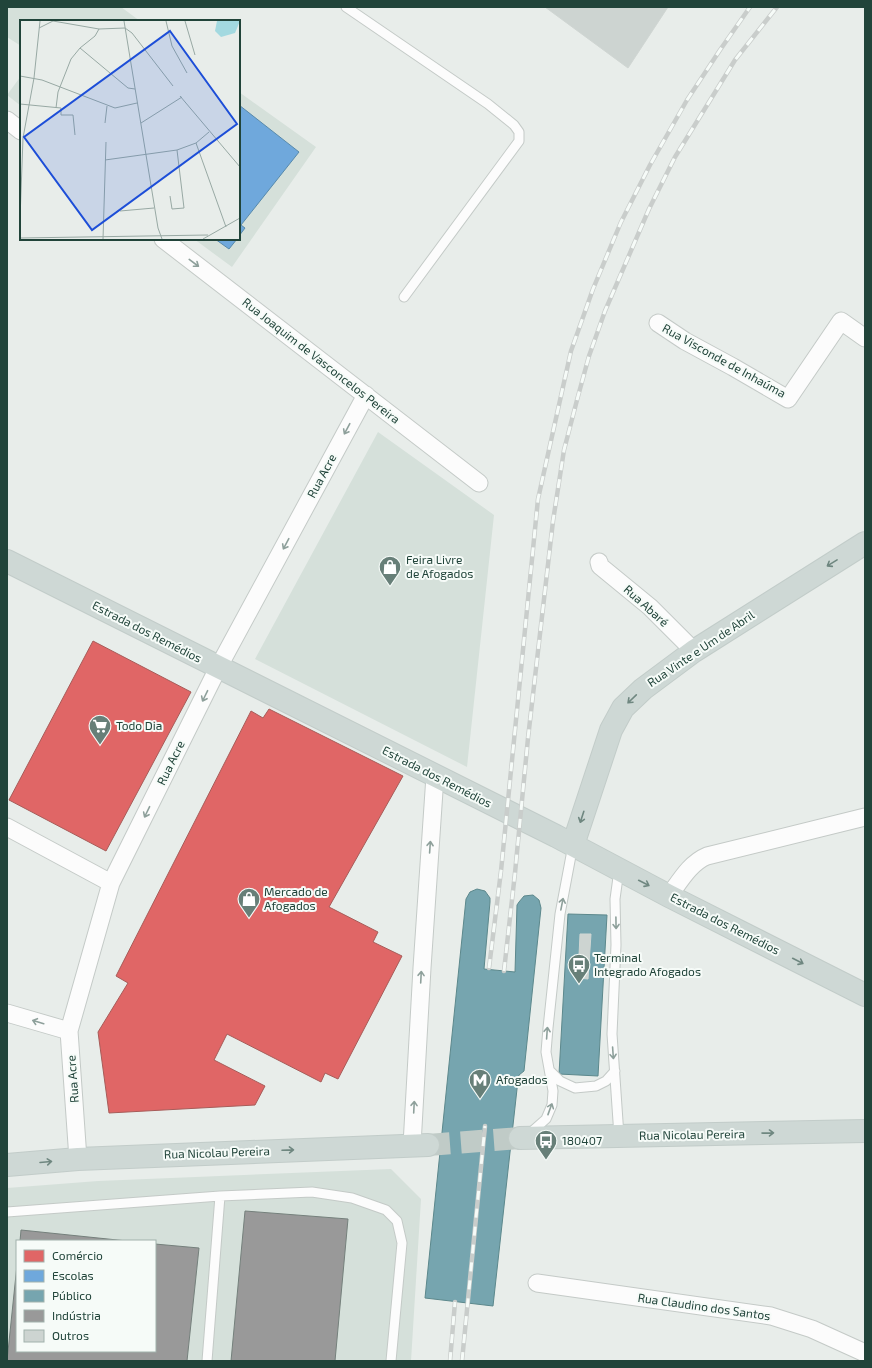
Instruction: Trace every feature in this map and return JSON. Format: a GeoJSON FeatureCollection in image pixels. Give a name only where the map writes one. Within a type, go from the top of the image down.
{"type":"FeatureCollection","features":[{"type":"Feature","properties":{"kind":"main road","name":"Rua Vinte e Um de Abril"},"geometry":{"type":"LineString","coordinates":[[573,845],[611,730],[623,708],[643,689],[694,651],[865,543]]}},
{"type":"Feature","properties":{"kind":"main road","name":"Estrada dos Remédios"},"geometry":{"type":"LineString","coordinates":[[7,561],[573,845],[669,896],[865,995]]}},
{"type":"Feature","properties":{"kind":"main road","name":"Rua Nicolau Pereira"},"geometry":{"type":"LineString","coordinates":[[522,1138],[865,1131]]}},
{"type":"Feature","properties":{"kind":"main road","name":"Rua Nicolau Pereira"},"geometry":{"type":"LineString","coordinates":[[7,1165],[78,1159],[420,1145]]}},
{"type":"Feature","properties":{"kind":"street"},"geometry":{"type":"LineString","coordinates":[[7,120],[20,130]]}},
{"type":"Feature","properties":{"kind":"street","name":"Rua Joaquim de Vasconcelos Pereira"},"geometry":{"type":"LineString","coordinates":[[163,240],[479,483]]}},
{"type":"Feature","properties":{"kind":"street","name":"Rua Visconde de Inhaúma"},"geometry":{"type":"LineString","coordinates":[[658,323],[685,341],[788,399],[841,322],[865,338]]}},
{"type":"Feature","properties":{"kind":"street","name":"Rua Acre"},"geometry":{"type":"LineString","coordinates":[[78,1159],[69,1031],[111,883],[218,668],[366,395]]}},
{"type":"Feature","properties":{"kind":"street","name":"Rua Abaré"},"geometry":{"type":"LineString","coordinates":[[598,562],[600,566],[650,607],[694,651]]}},
{"type":"Feature","properties":{"kind":"street"},"geometry":{"type":"LineString","coordinates":[[420,1145],[422,968],[435,776]]}},
{"type":"Feature","properties":{"kind":"street"},"geometry":{"type":"LineString","coordinates":[[669,896],[691,866],[698,860],[707,856],[865,817]]}},
{"type":"Feature","properties":{"kind":"street"},"geometry":{"type":"LineString","coordinates":[[7,827],[111,883]]}},
{"type":"Feature","properties":{"kind":"street"},"geometry":{"type":"LineString","coordinates":[[7,1013],[69,1031]]}},
{"type":"Feature","properties":{"kind":"street","name":"Rua Claudino dos Santos"},"geometry":{"type":"LineString","coordinates":[[537,1283],[771,1316],[812,1328],[865,1353]]}},
{"type":"Feature","properties":{"kind":"lane"},"geometry":{"type":"LineString","coordinates":[[346,7],[488,104],[514,125],[519,132],[519,141],[404,297]]}},
{"type":"Feature","properties":{"kind":"lane"},"geometry":{"type":"LineString","coordinates":[[522,1138],[546,1119],[552,1105],[553,1091],[546,1052],[560,914],[573,845]]}},
{"type":"Feature","properties":{"kind":"lane"},"geometry":{"type":"LineString","coordinates":[[619,870],[615,898],[616,945],[612,1034],[619,1136]]}},
{"type":"Feature","properties":{"kind":"lane"},"geometry":{"type":"LineString","coordinates":[[550,1071],[560,1081],[575,1088],[596,1086],[606,1081],[615,1071]]}},
{"type":"Feature","properties":{"kind":"lane"},"geometry":{"type":"LineString","coordinates":[[7,1212],[220,1196],[312,1192],[352,1198],[386,1210],[397,1221],[402,1243],[391,1361]]}},
{"type":"Feature","properties":{"kind":"lane"},"geometry":{"type":"LineString","coordinates":[[207,1361],[220,1196]]}},
{"type":"Feature","properties":{"kind":"shaded area"},"geometry":{"type":"Polygon","coordinates":[[[7,7],[121,7],[139,20],[20,20],[20,45],[7,37],[7,7]]]}},
{"type":"Feature","properties":{"kind":"shaded area"},"geometry":{"type":"Polygon","coordinates":[[[20,77],[20,105],[7,95],[20,77]]]}},
{"type":"Feature","properties":{"kind":"shaded area"},"geometry":{"type":"Polygon","coordinates":[[[240,93],[316,147],[232,267],[195,240],[240,240],[240,93]]]}},
{"type":"Feature","properties":{"kind":"shaded area","name":"Feira Livre de Afogados"},"geometry":{"type":"Polygon","coordinates":[[[378,432],[494,515],[467,767],[255,659],[378,432]]]}},
{"type":"Feature","properties":{"kind":"shaded area"},"geometry":{"type":"Polygon","coordinates":[[[391,1169],[421,1199],[411,1361],[7,1361],[7,1188],[98,1181],[391,1169]]]}},
{"type":"Feature","properties":{"kind":"building: Comércio","name":"Todo Dia"},"geometry":{"type":"Polygon","coordinates":[[[93,641],[191,692],[106,851],[9,800],[93,641]]]}},
{"type":"Feature","properties":{"kind":"building: Comércio","name":"Mercado de Afogados"},"geometry":{"type":"Polygon","coordinates":[[[269,709],[403,776],[329,907],[378,932],[373,942],[402,956],[338,1079],[325,1073],[321,1082],[227,1034],[214,1060],[265,1086],[255,1105],[109,1113],[98,1032],[128,983],[116,976],[251,711],[263,718],[269,709]]]}},
{"type":"Feature","properties":{"kind":"building: Escolas"},"geometry":{"type":"Polygon","coordinates":[[[240,106],[299,152],[241,225],[245,228],[240,235],[240,106]]]}},
{"type":"Feature","properties":{"kind":"building: Escolas"},"geometry":{"type":"Polygon","coordinates":[[[216,240],[236,240],[229,249],[216,240]]]}},
{"type":"Feature","properties":{"kind":"building: Público","name":"Afogados"},"geometry":{"type":"Polygon","coordinates":[[[477,889],[485,891],[490,898],[484,969],[515,972],[517,905],[524,896],[533,895],[539,900],[541,908],[524,1071],[519,1075],[518,1080],[493,1306],[425,1298],[466,899],[470,892],[477,889]]]}},
{"type":"Feature","properties":{"kind":"building: Público"},"geometry":{"type":"Polygon","coordinates":[[[568,914],[607,915],[598,1076],[559,1074],[568,914]]]}},
{"type":"Feature","properties":{"kind":"building: Indústria"},"geometry":{"type":"Polygon","coordinates":[[[245,1211],[348,1219],[335,1361],[231,1361],[245,1211]]]}},
{"type":"Feature","properties":{"kind":"building: Indústria"},"geometry":{"type":"Polygon","coordinates":[[[21,1230],[117,1240],[20,1240],[21,1230]]]}},
{"type":"Feature","properties":{"kind":"building: Indústria"},"geometry":{"type":"Polygon","coordinates":[[[156,1244],[199,1248],[187,1361],[7,1361],[16,1275],[16,1352],[156,1352],[156,1244]]]}},
{"type":"Feature","properties":{"kind":"building: Outros"},"geometry":{"type":"Polygon","coordinates":[[[545,7],[668,7],[628,68],[545,7]]]}},
{"type":"Feature","properties":{"kind":"building: Outros"},"geometry":{"type":"Polygon","coordinates":[[[580,934],[591,934],[588,979],[578,978],[580,934]]]}},
{"type":"Feature","properties":{"kind":"tunnel"},"geometry":{"type":"LineString","coordinates":[[428,1145],[520,1138]]}},
{"type":"Feature","properties":{"kind":"railway"},"geometry":{"type":"LineString","coordinates":[[489,968],[501,871],[538,499],[571,351],[593,289],[621,222],[650,165],[687,100],[750,7]]}},
{"type":"Feature","properties":{"kind":"railway"},"geometry":{"type":"LineString","coordinates":[[504,971],[528,738],[553,521],[564,450],[589,356],[605,311],[649,209],[675,157],[735,60],[777,7]]}},
{"type":"Feature","properties":{"kind":"railway"},"geometry":{"type":"LineString","coordinates":[[462,1361],[485,1126]]}},
{"type":"Feature","properties":{"kind":"railway"},"geometry":{"type":"LineString","coordinates":[[450,1361],[455,1302]]}},
{"type":"Feature","properties":{"kind":"place","name":"Feira Livre de Afogados"},"geometry":{"type":"Point","coordinates":[390,586]}},
{"type":"Feature","properties":{"kind":"place","name":"Todo Dia"},"geometry":{"type":"Point","coordinates":[100,746]}},
{"type":"Feature","properties":{"kind":"place","name":"Mercado de Afogados"},"geometry":{"type":"Point","coordinates":[249,918]}},
{"type":"Feature","properties":{"kind":"place","name":"Terminal Integrado Afogados"},"geometry":{"type":"Point","coordinates":[579,984]}},
{"type":"Feature","properties":{"kind":"place","name":"Afogados"},"geometry":{"type":"Point","coordinates":[480,1100]}},
{"type":"Feature","properties":{"kind":"place","name":"180407"},"geometry":{"type":"Point","coordinates":[546,1160]}}]}
